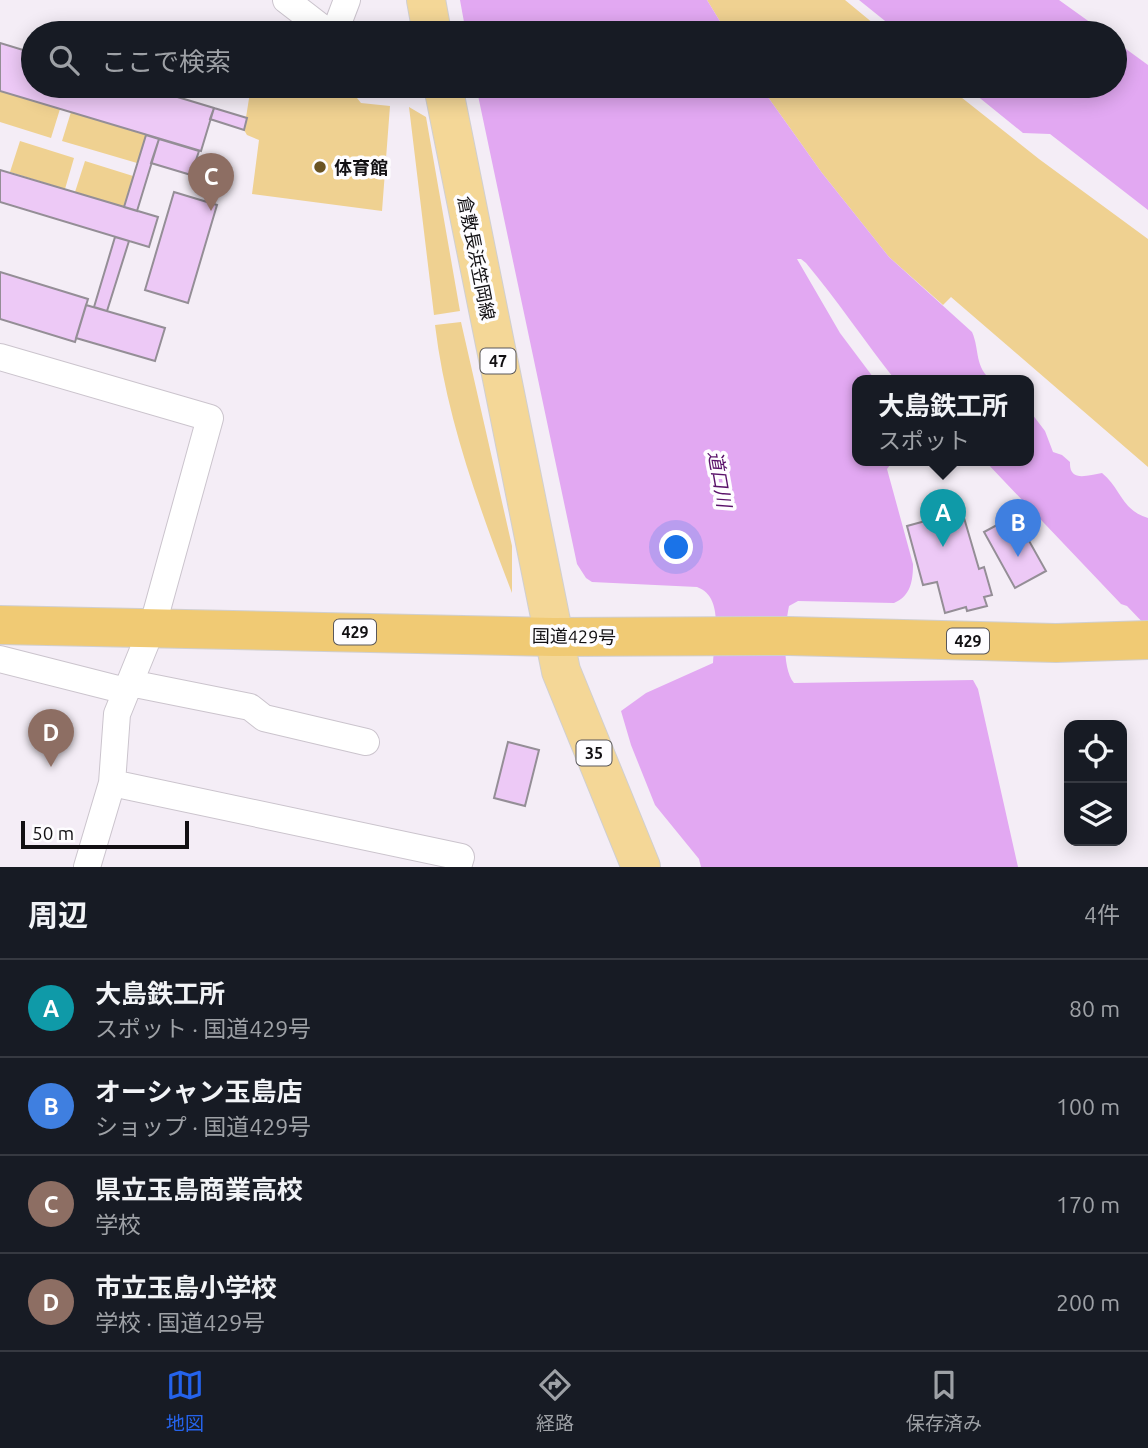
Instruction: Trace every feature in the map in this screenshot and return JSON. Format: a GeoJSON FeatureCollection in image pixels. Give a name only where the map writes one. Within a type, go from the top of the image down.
{"type":"FeatureCollection","features":[{"type":"Feature","properties":{"kind":"highway","name":"国道429号"},"geometry":{"type":"LineString","coordinates":[[0,625],[553,636],[789,636],[1056,643],[1148,640]]}},
{"type":"Feature","properties":{"kind":"main road"},"geometry":{"type":"LineString","coordinates":[[426,0],[430,21]]}},
{"type":"Feature","properties":{"kind":"main road","name":"倉敷長浜笠岡線"},"geometry":{"type":"LineString","coordinates":[[445,98],[553,636]]}},
{"type":"Feature","properties":{"kind":"main road","name":"35"},"geometry":{"type":"LineString","coordinates":[[553,636],[561,671],[641,867]]}},
{"type":"Feature","properties":{"kind":"street"},"geometry":{"type":"LineString","coordinates":[[286,0],[313,21]]}},
{"type":"Feature","properties":{"kind":"street"},"geometry":{"type":"LineString","coordinates":[[339,21],[347,0]]}},
{"type":"Feature","properties":{"kind":"street"},"geometry":{"type":"LineString","coordinates":[[0,357],[210,418],[152,628],[117,714],[112,783],[88,867]]}},
{"type":"Feature","properties":{"kind":"street"},"geometry":{"type":"LineString","coordinates":[[0,659],[128,687],[250,706],[264,718],[366,742]]}},
{"type":"Feature","properties":{"kind":"street"},"geometry":{"type":"LineString","coordinates":[[112,783],[461,857],[458,867]]}},
{"type":"Feature","properties":{"kind":"shaded area"},"geometry":{"type":"Polygon","coordinates":[[[707,0],[845,0],[870,21],[720,21],[707,0]]]}},
{"type":"Feature","properties":{"kind":"shaded area"},"geometry":{"type":"Polygon","coordinates":[[[0,91],[60,109],[51,138],[0,122],[0,91]]]}},
{"type":"Feature","properties":{"kind":"shaded area","name":"体育館"},"geometry":{"type":"Polygon","coordinates":[[[249,98],[357,98],[361,103],[390,106],[382,211],[252,194],[259,140],[247,135],[244,130],[249,98]]]}},
{"type":"Feature","properties":{"kind":"shaded area"},"geometry":{"type":"Polygon","coordinates":[[[769,98],[962,98],[1039,159],[1148,239],[1148,467],[951,297],[943,305],[889,257],[822,173],[769,98]]]}},
{"type":"Feature","properties":{"kind":"shaded area"},"geometry":{"type":"Polygon","coordinates":[[[409,107],[426,117],[460,311],[434,315],[409,107]]]}},
{"type":"Feature","properties":{"kind":"shaded area"},"geometry":{"type":"Polygon","coordinates":[[[71,112],[146,135],[137,163],[62,141],[71,112]]]}},
{"type":"Feature","properties":{"kind":"shaded area"},"geometry":{"type":"Polygon","coordinates":[[[20,141],[74,158],[65,189],[10,172],[20,141]]]}},
{"type":"Feature","properties":{"kind":"shaded area"},"geometry":{"type":"Polygon","coordinates":[[[85,161],[133,176],[124,207],[75,192],[85,161]]]}},
{"type":"Feature","properties":{"kind":"shaded area"},"geometry":{"type":"Polygon","coordinates":[[[461,322],[512,546],[512,593],[465,461],[440,359],[435,325],[461,322]]]}},
{"type":"Feature","properties":{"kind":"water"},"geometry":{"type":"Polygon","coordinates":[[[460,0],[707,0],[720,21],[464,21],[460,0]]]}},
{"type":"Feature","properties":{"kind":"water"},"geometry":{"type":"Polygon","coordinates":[[[859,0],[1059,0],[1088,21],[885,21],[859,0]]]}},
{"type":"Feature","properties":{"kind":"water"},"geometry":{"type":"Polygon","coordinates":[[[1127,50],[1148,65],[1148,210],[1050,134],[1023,133],[980,98],[1127,98],[1127,50]]]}},
{"type":"Feature","properties":{"kind":"water","name":"道口川"},"geometry":{"type":"Polygon","coordinates":[[[479,98],[769,98],[822,173],[889,257],[972,332],[980,365],[986,375],[892,375],[818,277],[806,263],[797,259],[840,333],[872,375],[852,375],[852,466],[889,466],[887,469],[913,570],[907,592],[894,603],[798,601],[789,606],[785,635],[787,667],[794,683],[973,680],[978,689],[1018,867],[701,867],[699,859],[655,805],[631,745],[621,711],[646,693],[713,663],[715,609],[706,592],[697,587],[592,582],[577,564],[479,98]]]}},
{"type":"Feature","properties":{"kind":"water"},"geometry":{"type":"Polygon","coordinates":[[[1034,417],[1045,431],[1053,452],[1070,462],[1073,473],[1085,476],[1102,473],[1132,510],[1148,518],[1148,628],[1127,606],[1121,604],[990,466],[1034,466],[1034,417]]]}},
{"type":"Feature","properties":{"kind":"building"},"geometry":{"type":"Polygon","coordinates":[[[0,43],[21,49],[21,97],[0,91],[0,43]]]}},
{"type":"Feature","properties":{"kind":"building"},"geometry":{"type":"Polygon","coordinates":[[[23,98],[181,98],[214,108],[201,151],[23,98]]]}},
{"type":"Feature","properties":{"kind":"building"},"geometry":{"type":"Polygon","coordinates":[[[214,108],[247,118],[244,130],[210,119],[214,108]]]}},
{"type":"Feature","properties":{"kind":"building"},"geometry":{"type":"Polygon","coordinates":[[[146,135],[159,139],[137,211],[124,207],[146,135]]]}},
{"type":"Feature","properties":{"kind":"building"},"geometry":{"type":"Polygon","coordinates":[[[159,139],[199,151],[191,175],[151,163],[159,139]]]}},
{"type":"Feature","properties":{"kind":"building"},"geometry":{"type":"Polygon","coordinates":[[[0,170],[158,217],[149,247],[0,202],[0,170]]]}},
{"type":"Feature","properties":{"kind":"building"},"geometry":{"type":"Polygon","coordinates":[[[174,192],[217,205],[188,303],[145,290],[174,192]]]}},
{"type":"Feature","properties":{"kind":"building"},"geometry":{"type":"Polygon","coordinates":[[[115,237],[129,241],[107,311],[94,307],[115,237]]]}},
{"type":"Feature","properties":{"kind":"building"},"geometry":{"type":"Polygon","coordinates":[[[0,272],[88,299],[75,342],[0,319],[0,272]]]}},
{"type":"Feature","properties":{"kind":"building"},"geometry":{"type":"Polygon","coordinates":[[[86,305],[165,328],[155,361],[76,338],[86,305]]]}},
{"type":"Feature","properties":{"kind":"building"},"geometry":{"type":"Polygon","coordinates":[[[962,511],[979,569],[984,567],[992,595],[984,597],[987,606],[967,611],[966,607],[945,613],[937,582],[923,585],[907,526],[962,511]]]}},
{"type":"Feature","properties":{"kind":"building"},"geometry":{"type":"Polygon","coordinates":[[[1008,519],[1022,542],[1028,539],[1046,571],[1015,588],[984,532],[1008,519]]]}},
{"type":"Feature","properties":{"kind":"building"},"geometry":{"type":"Polygon","coordinates":[[[508,742],[539,750],[525,806],[494,798],[508,742]]]}},
{"type":"Feature","properties":{"kind":"place","name":"体育館"},"geometry":{"type":"Point","coordinates":[320,167]}},
{"type":"Feature","properties":{"kind":"place","name":"県立玉島商業高校"},"geometry":{"type":"Point","coordinates":[211,211]}},
{"type":"Feature","properties":{"kind":"place","name":"大島鉄工所"},"geometry":{"type":"Point","coordinates":[943,547]}},
{"type":"Feature","properties":{"kind":"place","name":"オーシャン玉島店"},"geometry":{"type":"Point","coordinates":[1018,557]}},
{"type":"Feature","properties":{"kind":"place","name":"市立玉島小学校"},"geometry":{"type":"Point","coordinates":[51,767]}}]}
